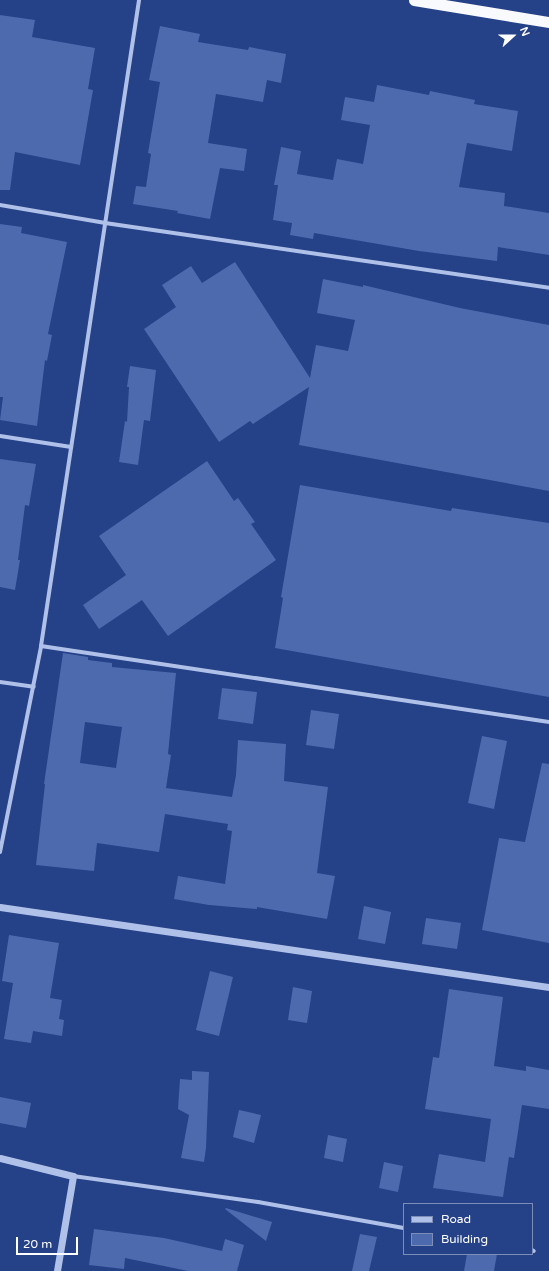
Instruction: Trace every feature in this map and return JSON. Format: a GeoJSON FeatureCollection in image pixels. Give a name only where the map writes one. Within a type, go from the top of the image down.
{"type":"FeatureCollection","features":[{"type":"Feature","properties":{"kind":"highway"},"geometry":{"type":"LineString","coordinates":[[414,0],[549,22]]}},
{"type":"Feature","properties":{"kind":"street"},"geometry":{"type":"LineString","coordinates":[[0,852],[41,646],[139,0]]}},
{"type":"Feature","properties":{"kind":"street"},"geometry":{"type":"LineString","coordinates":[[0,205],[105,223],[549,288]]}},
{"type":"Feature","properties":{"kind":"street"},"geometry":{"type":"LineString","coordinates":[[0,436],[71,447]]}},
{"type":"Feature","properties":{"kind":"street"},"geometry":{"type":"LineString","coordinates":[[41,646],[549,722]]}},
{"type":"Feature","properties":{"kind":"street"},"geometry":{"type":"LineString","coordinates":[[0,682],[34,687]]}},
{"type":"Feature","properties":{"kind":"street"},"geometry":{"type":"LineString","coordinates":[[0,907],[549,987]]}},
{"type":"Feature","properties":{"kind":"street"},"geometry":{"type":"LineString","coordinates":[[0,1158],[73,1176],[258,1202],[403,1228]]}},
{"type":"Feature","properties":{"kind":"street"},"geometry":{"type":"LineString","coordinates":[[57,1271],[73,1176]]}},
{"type":"Feature","properties":{"kind":"building"},"geometry":{"type":"Polygon","coordinates":[[[0,15],[35,20],[32,37],[95,48],[88,89],[93,90],[80,165],[15,152],[10,190],[0,190],[0,15]]]}},
{"type":"Feature","properties":{"kind":"building"},"geometry":{"type":"Polygon","coordinates":[[[160,26],[200,34],[198,42],[248,50],[249,47],[286,54],[281,83],[267,80],[263,102],[216,94],[208,143],[247,149],[244,171],[220,168],[210,219],[177,213],[178,211],[133,204],[136,186],[146,187],[151,154],[148,153],[160,82],[149,80],[160,26]]]}},
{"type":"Feature","properties":{"kind":"building"},"geometry":{"type":"Polygon","coordinates":[[[377,85],[429,95],[430,91],[475,100],[474,104],[518,111],[512,151],[467,143],[459,187],[505,193],[504,206],[549,213],[549,255],[498,247],[497,261],[419,251],[314,233],[313,239],[290,235],[292,223],[273,220],[278,185],[274,185],[281,147],[301,151],[297,174],[333,180],[337,159],[363,164],[370,125],[341,120],[345,97],[374,102],[377,85]]]}},
{"type":"Feature","properties":{"kind":"building"},"geometry":{"type":"Polygon","coordinates":[[[0,224],[22,227],[21,233],[67,242],[48,334],[52,335],[47,361],[45,360],[37,426],[0,420],[3,397],[0,397],[0,224]]]}},
{"type":"Feature","properties":{"kind":"building"},"geometry":{"type":"Polygon","coordinates":[[[235,262],[310,378],[316,345],[348,351],[355,320],[317,313],[323,279],[363,287],[363,285],[460,308],[549,325],[549,491],[299,445],[309,387],[253,424],[250,421],[219,442],[144,329],[176,307],[162,285],[191,266],[202,283],[235,262]]]}},
{"type":"Feature","properties":{"kind":"building"},"geometry":{"type":"Polygon","coordinates":[[[130,366],[156,370],[150,421],[144,420],[138,465],[119,462],[125,421],[127,422],[129,387],[127,387],[130,366]]]}},
{"type":"Feature","properties":{"kind":"building"},"geometry":{"type":"Polygon","coordinates":[[[0,459],[36,464],[29,506],[25,505],[18,560],[20,560],[15,590],[0,587],[0,459]]]}},
{"type":"Feature","properties":{"kind":"building"},"geometry":{"type":"Polygon","coordinates":[[[207,461],[234,501],[238,498],[255,522],[251,524],[276,560],[168,636],[142,600],[99,629],[83,605],[126,575],[99,536],[207,461]]]}},
{"type":"Feature","properties":{"kind":"building"},"geometry":{"type":"Polygon","coordinates":[[[300,485],[451,511],[452,508],[549,523],[549,697],[275,648],[283,598],[281,597],[300,485]]]}},
{"type":"Feature","properties":{"kind":"building"},"geometry":{"type":"Polygon","coordinates":[[[63,653],[88,657],[88,660],[112,663],[112,667],[176,673],[168,754],[171,755],[166,788],[232,797],[236,775],[238,740],[286,744],[284,781],[328,787],[317,873],[335,876],[327,919],[257,907],[257,909],[209,905],[174,899],[178,876],[225,884],[232,831],[227,830],[228,824],[165,814],[159,852],[97,843],[94,871],[36,865],[44,784],[63,653]],[[85,722],[80,763],[116,768],[122,727],[85,722]]]}},
{"type":"Feature","properties":{"kind":"building"},"geometry":{"type":"Polygon","coordinates":[[[222,688],[257,692],[253,724],[218,719],[222,688]]]}},
{"type":"Feature","properties":{"kind":"building"},"geometry":{"type":"Polygon","coordinates":[[[311,710],[339,714],[334,749],[306,745],[311,710]]]}},
{"type":"Feature","properties":{"kind":"building"},"geometry":{"type":"Polygon","coordinates":[[[482,736],[507,741],[494,809],[468,803],[482,736]]]}},
{"type":"Feature","properties":{"kind":"building"},"geometry":{"type":"Polygon","coordinates":[[[542,763],[549,764],[549,943],[482,930],[499,838],[525,842],[542,763]]]}},
{"type":"Feature","properties":{"kind":"building"},"geometry":{"type":"Polygon","coordinates":[[[364,906],[391,912],[385,944],[358,939],[364,906]]]}},
{"type":"Feature","properties":{"kind":"building"},"geometry":{"type":"Polygon","coordinates":[[[426,918],[461,923],[457,949],[422,944],[426,918]]]}},
{"type":"Feature","properties":{"kind":"building"},"geometry":{"type":"Polygon","coordinates":[[[9,935],[59,943],[50,998],[62,1000],[59,1019],[64,1020],[62,1036],[33,1031],[31,1043],[4,1039],[13,983],[2,981],[9,935]]]}},
{"type":"Feature","properties":{"kind":"building"},"geometry":{"type":"Polygon","coordinates":[[[210,971],[233,977],[219,1036],[196,1030],[210,971]]]}},
{"type":"Feature","properties":{"kind":"building"},"geometry":{"type":"Polygon","coordinates":[[[293,987],[312,991],[307,1023],[288,1020],[293,987]]]}},
{"type":"Feature","properties":{"kind":"building"},"geometry":{"type":"Polygon","coordinates":[[[449,989],[503,997],[494,1066],[526,1071],[526,1066],[549,1070],[549,1109],[522,1105],[514,1158],[509,1157],[503,1197],[433,1188],[439,1154],[485,1162],[491,1119],[425,1109],[433,1057],[439,1058],[449,989]]]}},
{"type":"Feature","properties":{"kind":"building"},"geometry":{"type":"Polygon","coordinates":[[[192,1071],[209,1072],[206,1148],[204,1162],[181,1158],[189,1115],[178,1109],[180,1079],[192,1080],[192,1071]]]}},
{"type":"Feature","properties":{"kind":"building"},"geometry":{"type":"Polygon","coordinates":[[[0,1097],[31,1103],[26,1128],[0,1123],[0,1097]]]}},
{"type":"Feature","properties":{"kind":"building"},"geometry":{"type":"Polygon","coordinates":[[[239,1110],[261,1115],[254,1143],[233,1137],[239,1110]]]}},
{"type":"Feature","properties":{"kind":"building"},"geometry":{"type":"Polygon","coordinates":[[[328,1135],[347,1139],[343,1162],[324,1158],[328,1135]]]}},
{"type":"Feature","properties":{"kind":"building"},"geometry":{"type":"Polygon","coordinates":[[[384,1162],[403,1166],[398,1192],[379,1188],[384,1162]]]}},
{"type":"Feature","properties":{"kind":"building"},"geometry":{"type":"Polygon","coordinates":[[[226,1208],[272,1222],[266,1241],[225,1209],[226,1208]]]}},
{"type":"Feature","properties":{"kind":"building"},"geometry":{"type":"Polygon","coordinates":[[[94,1229],[164,1238],[222,1251],[225,1239],[244,1245],[237,1271],[188,1271],[125,1258],[124,1269],[89,1265],[94,1229]]]}},
{"type":"Feature","properties":{"kind":"building"},"geometry":{"type":"Polygon","coordinates":[[[360,1234],[377,1237],[369,1271],[352,1271],[360,1234]]]}},
{"type":"Feature","properties":{"kind":"building"},"geometry":{"type":"Polygon","coordinates":[[[467,1255],[497,1255],[494,1271],[464,1271],[467,1255]]]}}]}
